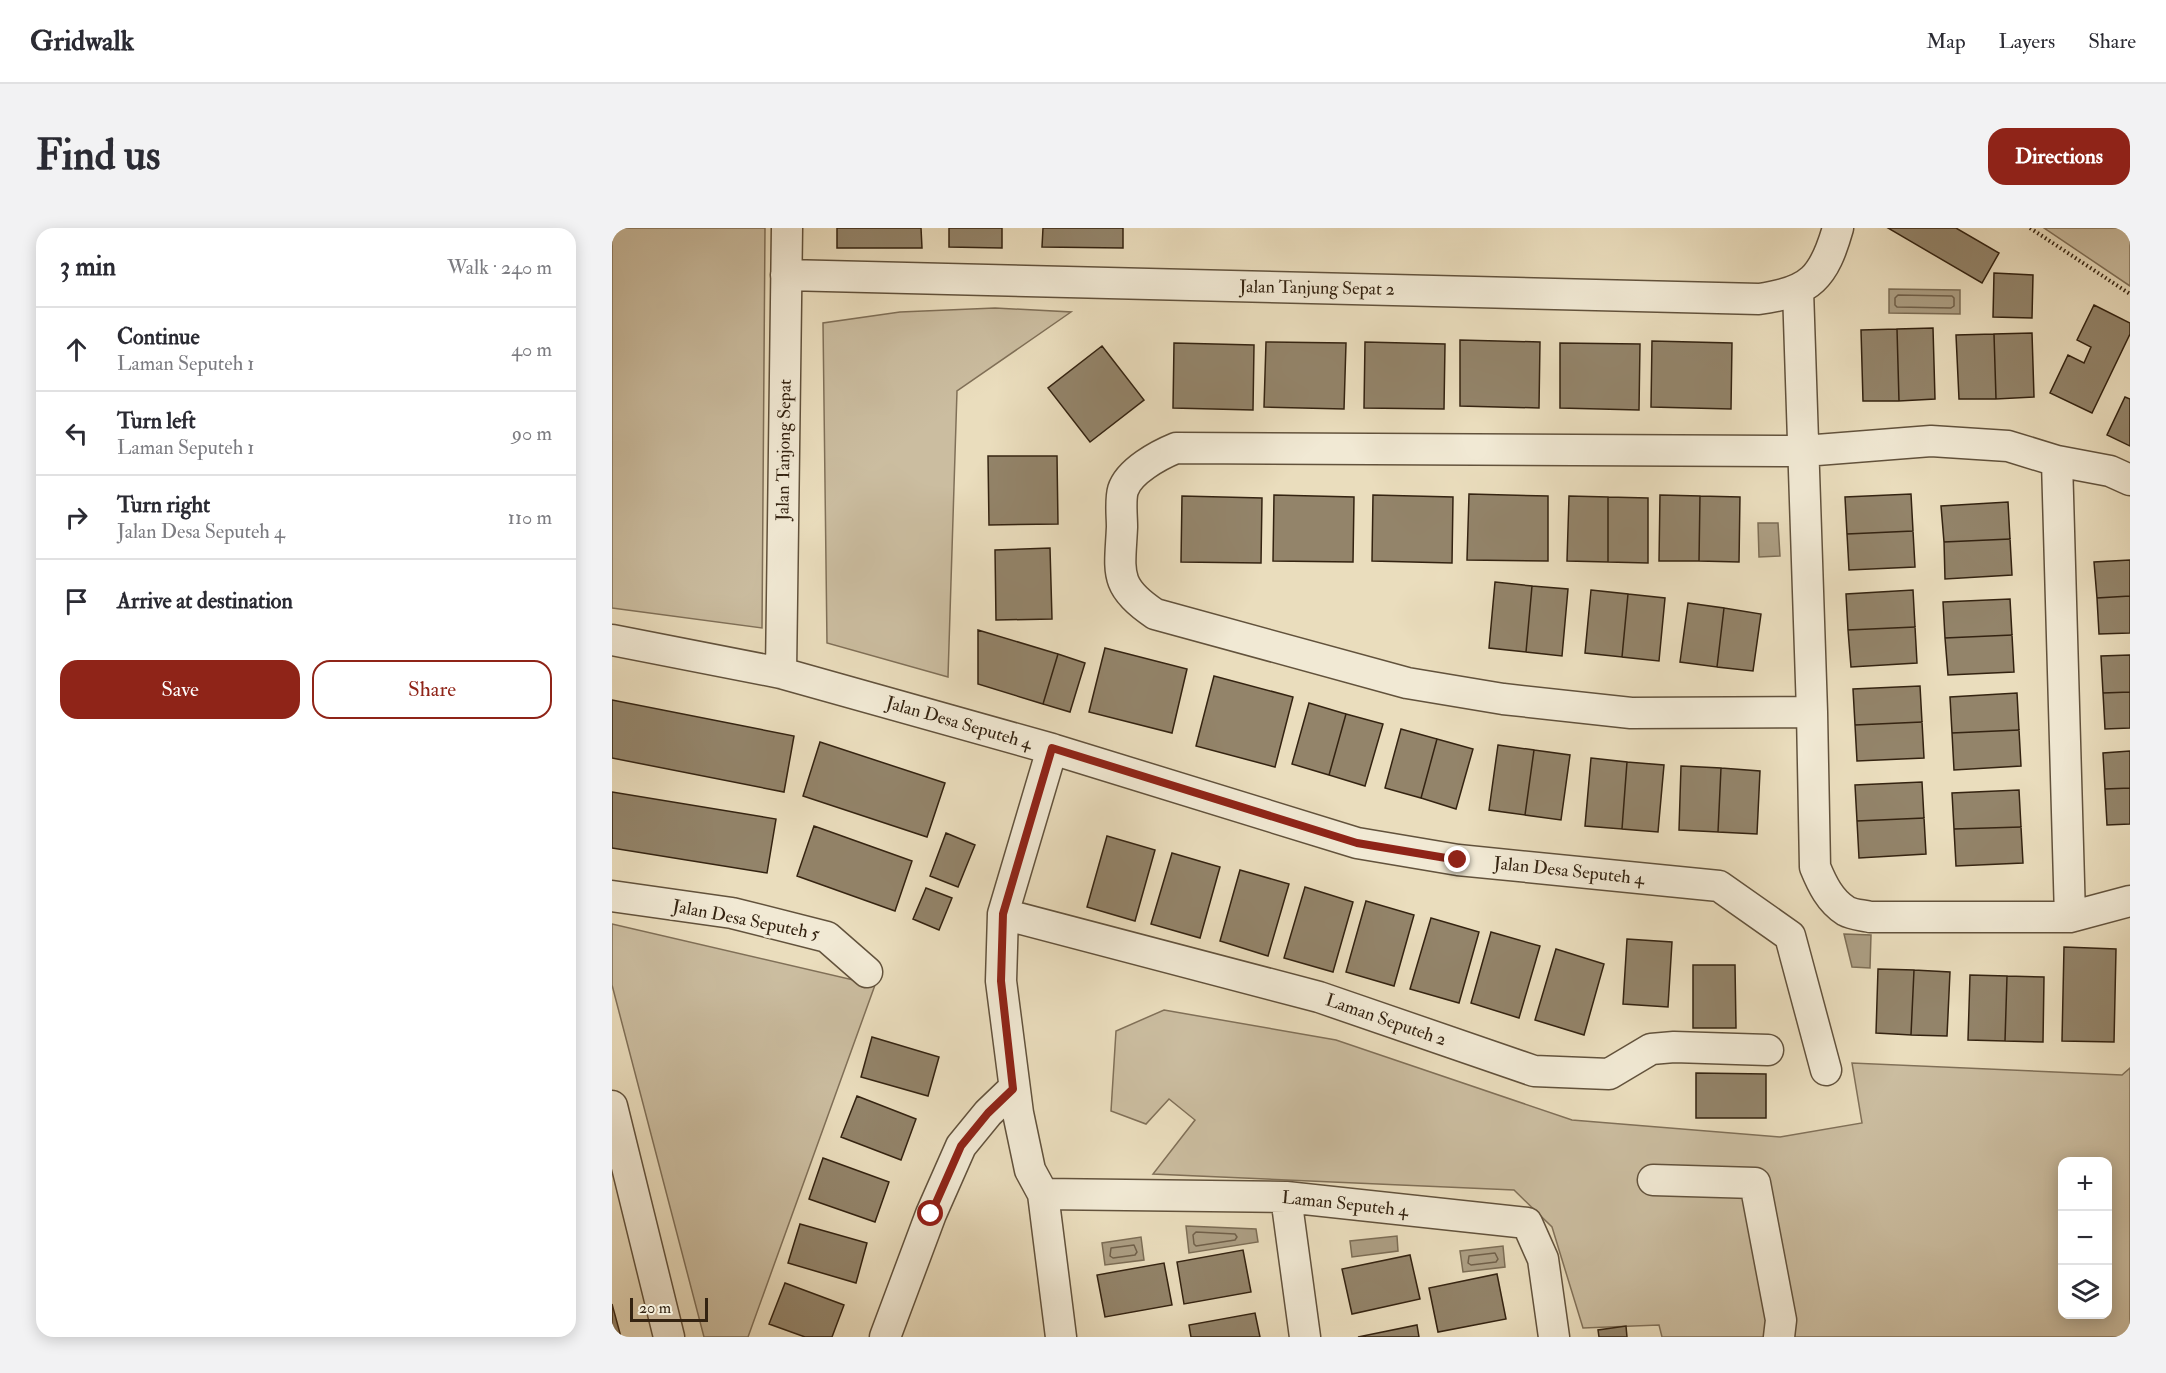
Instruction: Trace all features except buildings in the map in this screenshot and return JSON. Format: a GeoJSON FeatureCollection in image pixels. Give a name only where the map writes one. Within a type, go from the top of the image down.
{"type":"FeatureCollection","features":[{"type":"Feature","properties":{"kind":"street","name":"Jalan Tanjong Sepat"},"geometry":{"type":"LineString","coordinates":[[782,673],[787,228]]}},
{"type":"Feature","properties":{"kind":"street","name":"Jalan Tanjung Sepat 2"},"geometry":{"type":"LineString","coordinates":[[786,275],[1759,299],[1779,297],[1798,290],[1811,281],[1821,271],[1834,242]]}},
{"type":"Feature","properties":{"kind":"street"},"geometry":{"type":"LineString","coordinates":[[1798,290],[1815,867],[1828,893],[1847,912],[1870,917],[2070,917],[2130,901]]}},
{"type":"Feature","properties":{"kind":"street"},"geometry":{"type":"LineString","coordinates":[[1812,712],[1631,713],[1503,699],[1407,683],[1155,614],[1138,603],[1127,590],[1120,574],[1123,489],[1139,469],[1156,456],[1176,448],[1804,451],[1931,441],[2008,446],[2057,461],[2110,471],[2130,480]]}},
{"type":"Feature","properties":{"kind":"street"},"geometry":{"type":"LineString","coordinates":[[2057,461],[2070,917]]}},
{"type":"Feature","properties":{"kind":"street","name":"Jalan Desa Seputeh 4"},"geometry":{"type":"LineString","coordinates":[[612,640],[782,673],[1029,744],[1052,748],[1357,843],[1458,860],[1719,886],[1790,936],[1826,1070]]}},
{"type":"Feature","properties":{"kind":"street"},"geometry":{"type":"LineString","coordinates":[[1052,748],[1003,914],[1001,981],[1013,1089],[1030,1170],[1043,1194],[1061,1337]]}},
{"type":"Feature","properties":{"kind":"street","name":"Jalan Desa Seputeh 5"},"geometry":{"type":"LineString","coordinates":[[612,896],[732,913],[827,937],[867,972]]}},
{"type":"Feature","properties":{"kind":"street","name":"Laman Seputeh 2"},"geometry":{"type":"LineString","coordinates":[[1003,914],[1319,997],[1534,1071],[1609,1074],[1652,1049],[1674,1047],[1768,1050]]}},
{"type":"Feature","properties":{"kind":"street"},"geometry":{"type":"LineString","coordinates":[[885,1337],[931,1214],[961,1146],[988,1113],[1013,1089]]}},
{"type":"Feature","properties":{"kind":"street"},"geometry":{"type":"LineString","coordinates":[[612,1106],[669,1337]]}},
{"type":"Feature","properties":{"kind":"street"},"geometry":{"type":"LineString","coordinates":[[1653,1180],[1755,1183],[1781,1320],[1779,1337]]}},
{"type":"Feature","properties":{"kind":"street","name":"Laman Seputeh 4"},"geometry":{"type":"LineString","coordinates":[[1043,1194],[1286,1197],[1527,1223],[1543,1259],[1554,1337]]}},
{"type":"Feature","properties":{"kind":"street"},"geometry":{"type":"LineString","coordinates":[[1286,1197],[1305,1337]]}},
{"type":"Feature","properties":{"kind":"path"},"geometry":{"type":"LineString","coordinates":[[2030,228],[2130,294]]}},
{"type":"Feature","properties":{"kind":"shaded area"},"geometry":{"type":"Polygon","coordinates":[[[612,228],[765,228],[762,628],[612,608],[612,228]]]}},
{"type":"Feature","properties":{"kind":"shaded area"},"geometry":{"type":"Polygon","coordinates":[[[2044,228],[2130,228],[2130,286],[2044,228]]]}},
{"type":"Feature","properties":{"kind":"shaded area"},"geometry":{"type":"Polygon","coordinates":[[[995,308],[1071,312],[957,391],[948,677],[827,643],[823,323],[900,312],[995,308]]]}},
{"type":"Feature","properties":{"kind":"shaded area"},"geometry":{"type":"Polygon","coordinates":[[[612,924],[875,985],[748,1337],[704,1337],[612,985],[612,924]]]}},
{"type":"Feature","properties":{"kind":"shaded area"},"geometry":{"type":"Polygon","coordinates":[[[1164,1010],[1336,1040],[1572,1120],[1780,1137],[1862,1123],[1852,1063],[2122,1075],[2130,1068],[2130,1337],[1662,1337],[1659,1325],[1583,1328],[1552,1227],[1514,1190],[1153,1174],[1195,1120],[1169,1099],[1146,1124],[1111,1111],[1116,1031],[1164,1010]]]}},
{"type":"Feature","properties":{"kind":"water"},"geometry":{"type":"Polygon","coordinates":[[[1889,289],[1960,290],[1960,314],[1889,313],[1889,289]]]}},
{"type":"Feature","properties":{"kind":"water"},"geometry":{"type":"Polygon","coordinates":[[[1758,523],[1778,523],[1780,556],[1759,557],[1758,523]]]}},
{"type":"Feature","properties":{"kind":"water"},"geometry":{"type":"Polygon","coordinates":[[[1844,934],[1871,935],[1870,968],[1852,967],[1844,934]]]}},
{"type":"Feature","properties":{"kind":"water"},"geometry":{"type":"Polygon","coordinates":[[[1186,1226],[1256,1229],[1258,1242],[1189,1253],[1186,1226]]]}},
{"type":"Feature","properties":{"kind":"water"},"geometry":{"type":"Polygon","coordinates":[[[1397,1236],[1398,1251],[1352,1257],[1350,1241],[1397,1236]]]}},
{"type":"Feature","properties":{"kind":"water"},"geometry":{"type":"Polygon","coordinates":[[[1141,1237],[1144,1260],[1105,1265],[1102,1243],[1141,1237]]]}},
{"type":"Feature","properties":{"kind":"water"},"geometry":{"type":"Polygon","coordinates":[[[1503,1246],[1505,1267],[1463,1272],[1460,1251],[1503,1246]]]}},
{"type":"Feature","properties":{"kind":"route"},"geometry":{"type":"LineString","coordinates":[[931,1214],[961,1146],[988,1113],[1013,1089],[1001,981],[1003,914],[1052,748],[1357,843],[1458,860]]}}]}
